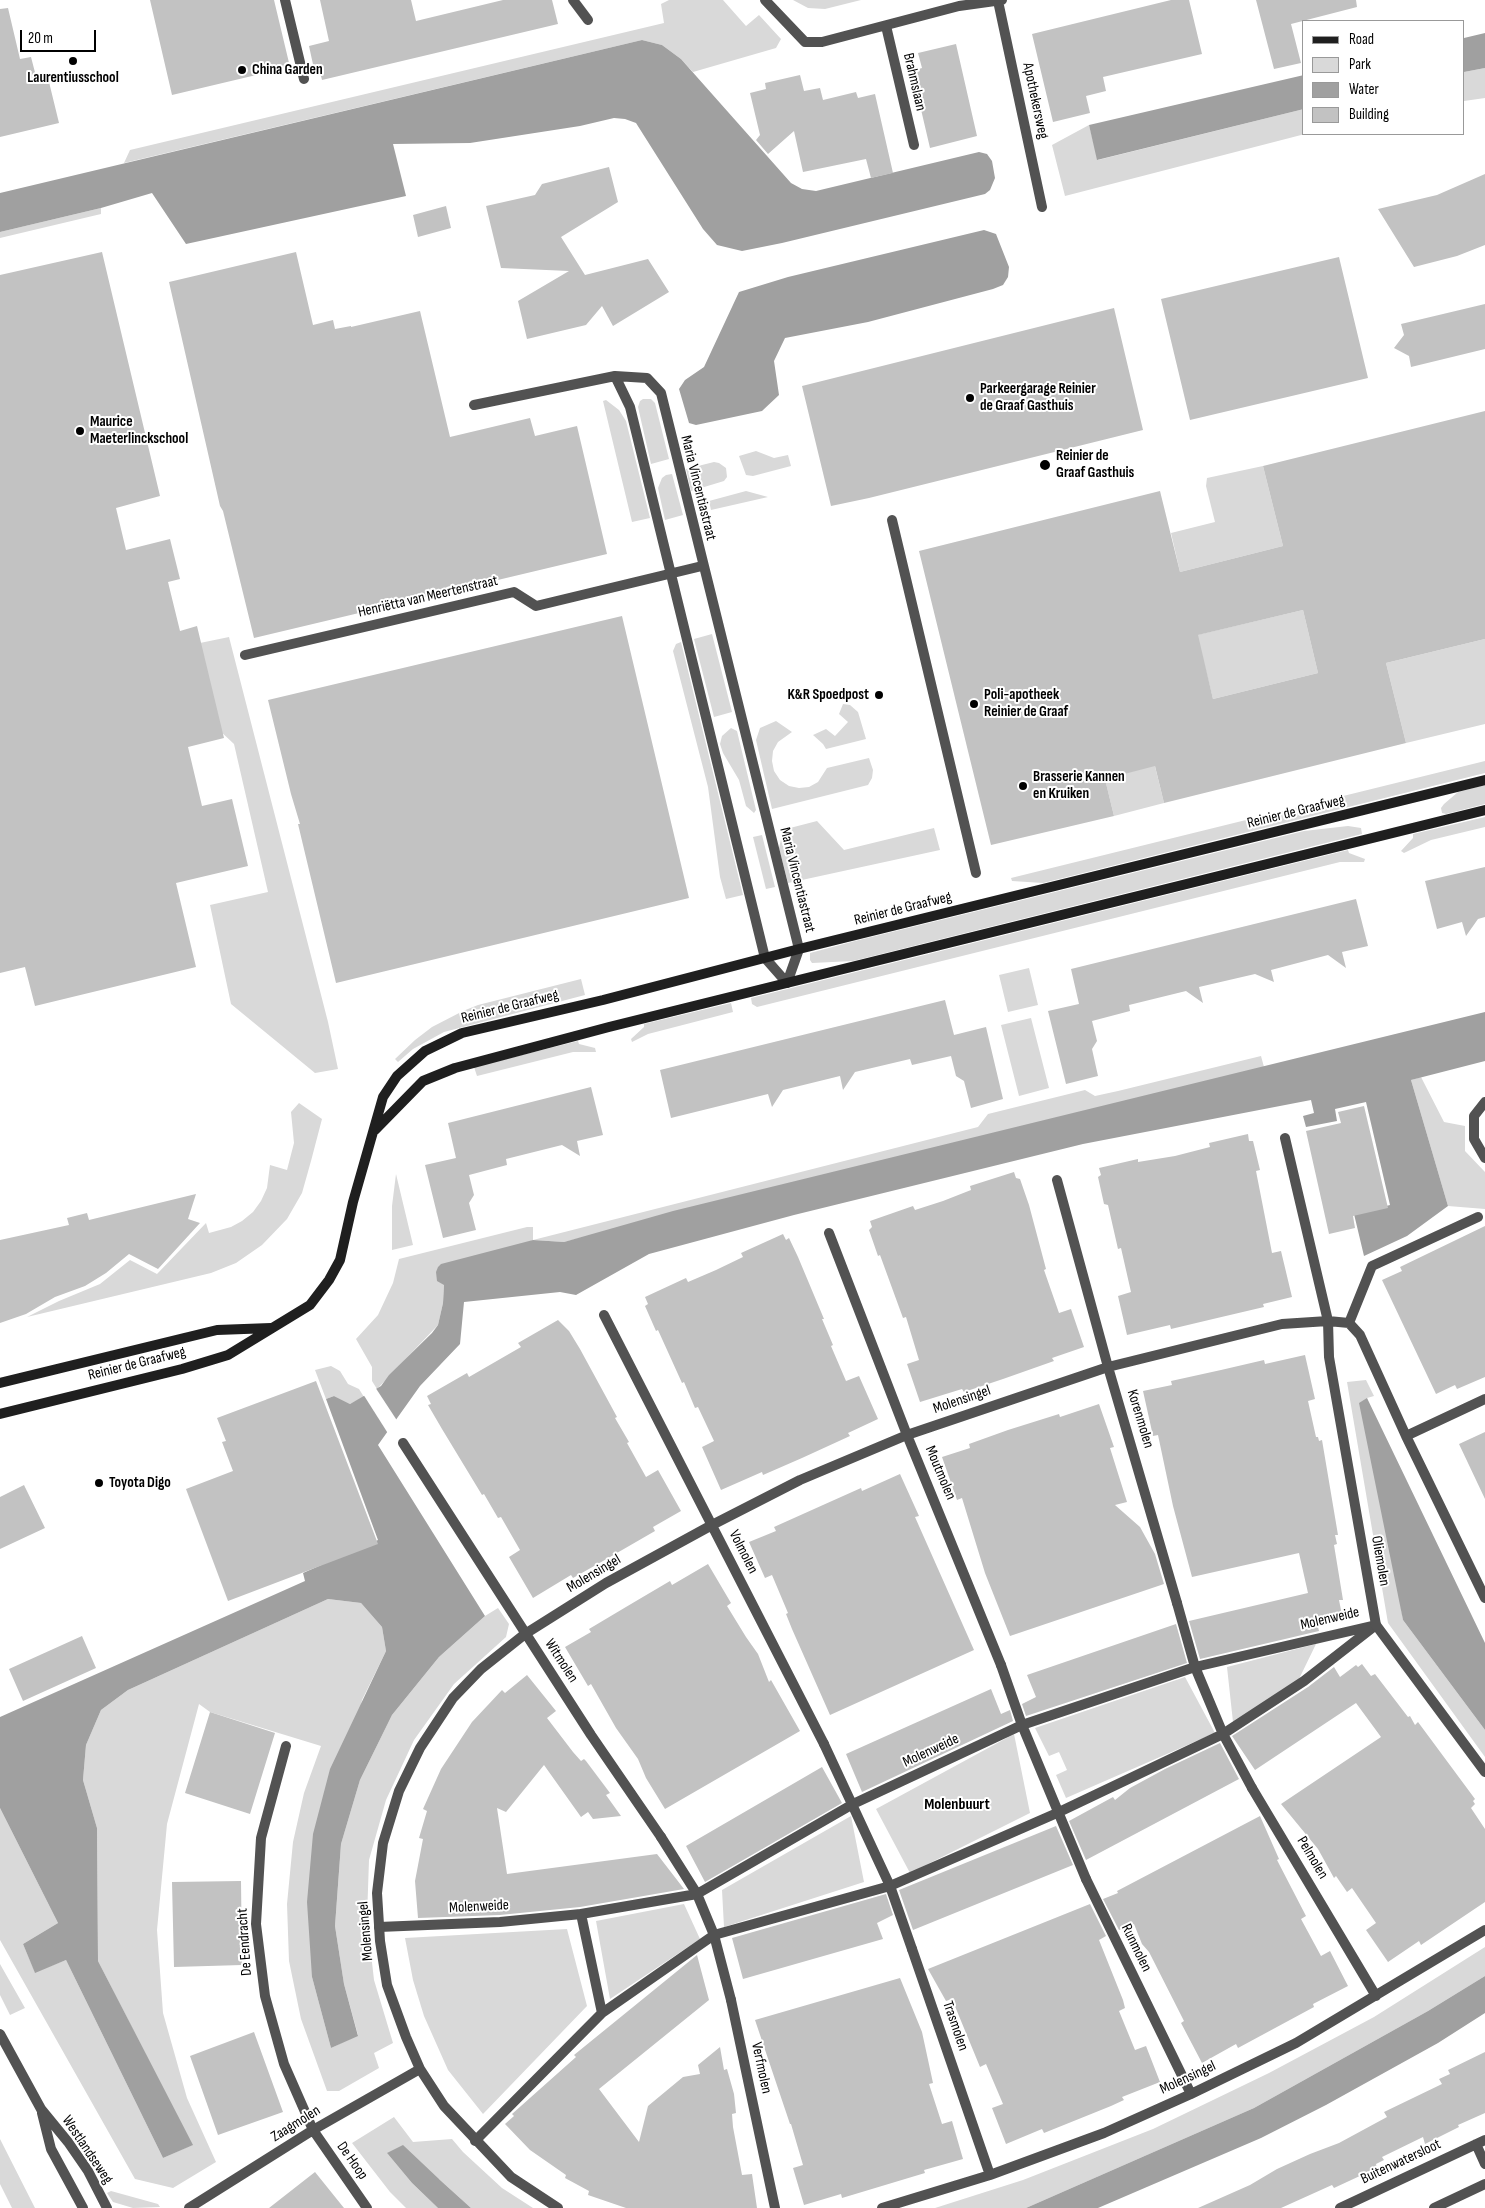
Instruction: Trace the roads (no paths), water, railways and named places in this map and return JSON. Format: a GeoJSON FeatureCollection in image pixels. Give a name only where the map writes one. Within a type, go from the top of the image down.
{"type":"FeatureCollection","features":[{"type":"Feature","properties":{"kind":"main road","name":"Reinier de Graafweg"},"geometry":{"type":"LineString","coordinates":[[0,1414],[182,1369],[228,1355],[310,1305],[329,1280],[340,1260],[353,1202],[375,1131],[383,1097],[396,1076],[425,1051],[462,1033],[603,1000],[765,958],[1485,780]]}},
{"type":"Feature","properties":{"kind":"main road","name":"Reinier de Graafweg"},"geometry":{"type":"LineString","coordinates":[[375,1131],[423,1081],[455,1068],[787,983],[1485,810]]}},
{"type":"Feature","properties":{"kind":"main road","name":"Reinier de Graafweg"},"geometry":{"type":"LineString","coordinates":[[0,1383],[217,1330],[275,1327]]}},
{"type":"Feature","properties":{"kind":"street"},"geometry":{"type":"LineString","coordinates":[[573,0],[588,20]]}},
{"type":"Feature","properties":{"kind":"street"},"geometry":{"type":"LineString","coordinates":[[765,0],[805,42],[822,42],[959,6],[1000,0]]}},
{"type":"Feature","properties":{"kind":"street","name":"Apothekersweg"},"geometry":{"type":"LineString","coordinates":[[1000,0],[1042,207]]}},
{"type":"Feature","properties":{"kind":"street"},"geometry":{"type":"LineString","coordinates":[[288,1],[304,79]]}},
{"type":"Feature","properties":{"kind":"street","name":"Brahmslaan"},"geometry":{"type":"LineString","coordinates":[[886,26],[914,145]]}},
{"type":"Feature","properties":{"kind":"street"},"geometry":{"type":"LineString","coordinates":[[615,376],[630,407],[765,958],[787,983]]}},
{"type":"Feature","properties":{"kind":"street","name":"Maria Vincentiastraat"},"geometry":{"type":"LineString","coordinates":[[474,405],[615,376],[647,378],[661,393],[690,508],[702,566],[799,950],[787,983]]}},
{"type":"Feature","properties":{"kind":"street"},"geometry":{"type":"LineString","coordinates":[[892,520],[976,873]]}},
{"type":"Feature","properties":{"kind":"street","name":"Henriëtta van Meertenstraat"},"geometry":{"type":"LineString","coordinates":[[245,655],[514,592],[536,606],[702,566]]}},
{"type":"Feature","properties":{"kind":"street"},"geometry":{"type":"LineString","coordinates":[[1485,1102],[1474,1116],[1474,1139],[1485,1158]]}},
{"type":"Feature","properties":{"kind":"street","name":"Oliemolen"},"geometry":{"type":"LineString","coordinates":[[1285,1138],[1328,1321],[1329,1357],[1376,1625],[1485,1772]]}},
{"type":"Feature","properties":{"kind":"street","name":"Korenmolen"},"geometry":{"type":"LineString","coordinates":[[1057,1180],[1108,1367],[1195,1666]]}},
{"type":"Feature","properties":{"kind":"street"},"geometry":{"type":"LineString","coordinates":[[1349,1324],[1372,1266],[1478,1217]]}},
{"type":"Feature","properties":{"kind":"street","name":"Moutmolen"},"geometry":{"type":"LineString","coordinates":[[829,1233],[907,1435],[1001,1665],[1022,1725]]}},
{"type":"Feature","properties":{"kind":"street","name":"Volmolen"},"geometry":{"type":"LineString","coordinates":[[604,1315],[853,1804]]}},
{"type":"Feature","properties":{"kind":"street"},"geometry":{"type":"LineString","coordinates":[[1328,1321],[1349,1324],[1360,1335],[1406,1436],[1485,1597]]}},
{"type":"Feature","properties":{"kind":"street","name":"Molensingel"},"geometry":{"type":"LineString","coordinates":[[558,2208],[549,2204],[511,2177],[444,2106],[420,2069],[387,1985],[379,1926],[377,1893],[383,1843],[399,1791],[420,1748],[453,1698],[481,1669],[525,1634],[606,1583],[712,1525],[800,1480],[907,1435],[1108,1367],[1282,1324],[1328,1321]]}},
{"type":"Feature","properties":{"kind":"street"},"geometry":{"type":"LineString","coordinates":[[1406,1436],[1485,1399]]}},
{"type":"Feature","properties":{"kind":"street","name":"Witmolen"},"geometry":{"type":"LineString","coordinates":[[403,1443],[525,1634],[697,1894]]}},
{"type":"Feature","properties":{"kind":"street","name":"Molenweide"},"geometry":{"type":"LineString","coordinates":[[379,1926],[500,1922],[581,1914],[697,1894],[853,1804],[1022,1725],[1195,1666],[1376,1625]]}},
{"type":"Feature","properties":{"kind":"street","name":"Molenweide"},"geometry":{"type":"LineString","coordinates":[[475,2141],[602,2013],[714,1935],[890,1886],[1057,1813],[1224,1734],[1304,1681],[1358,1636],[1376,1625]]}},
{"type":"Feature","properties":{"kind":"street"},"geometry":{"type":"LineString","coordinates":[[1195,1666],[1224,1734]]}},
{"type":"Feature","properties":{"kind":"street"},"geometry":{"type":"LineString","coordinates":[[1022,1725],[1057,1813]]}},
{"type":"Feature","properties":{"kind":"street","name":"Pelmolen"},"geometry":{"type":"LineString","coordinates":[[1224,1734],[1252,1788],[1376,1996]]}},
{"type":"Feature","properties":{"kind":"street","name":"De Eendracht"},"geometry":{"type":"LineString","coordinates":[[286,1746],[261,1838],[256,1924],[264,1996],[284,2064],[313,2130]]}},
{"type":"Feature","properties":{"kind":"street"},"geometry":{"type":"LineString","coordinates":[[853,1804],[890,1886]]}},
{"type":"Feature","properties":{"kind":"street","name":"Runmolen"},"geometry":{"type":"LineString","coordinates":[[1057,1813],[1086,1879],[1191,2094]]}},
{"type":"Feature","properties":{"kind":"street","name":"Trasmolen"},"geometry":{"type":"LineString","coordinates":[[890,1886],[990,2175]]}},
{"type":"Feature","properties":{"kind":"street"},"geometry":{"type":"LineString","coordinates":[[697,1894],[714,1935]]}},
{"type":"Feature","properties":{"kind":"street"},"geometry":{"type":"LineString","coordinates":[[581,1914],[602,2013]]}},
{"type":"Feature","properties":{"kind":"street","name":"Molensingel"},"geometry":{"type":"LineString","coordinates":[[882,2208],[990,2175],[1104,2133],[1191,2094],[1296,2043],[1485,1930]]}},
{"type":"Feature","properties":{"kind":"street","name":"Verfmolen"},"geometry":{"type":"LineString","coordinates":[[714,1935],[731,2000],[775,2208]]}},
{"type":"Feature","properties":{"kind":"street","name":"Westlandseweg"},"geometry":{"type":"LineString","coordinates":[[0,2034],[41,2110],[68,2142],[88,2172],[107,2208]]}},
{"type":"Feature","properties":{"kind":"street","name":"Zaagmolen"},"geometry":{"type":"LineString","coordinates":[[189,2208],[313,2130],[420,2069]]}},
{"type":"Feature","properties":{"kind":"street","name":"Westlandseweg"},"geometry":{"type":"LineString","coordinates":[[41,2110],[51,2149],[83,2208]]}},
{"type":"Feature","properties":{"kind":"street","name":"De Hoop"},"geometry":{"type":"LineString","coordinates":[[313,2130],[367,2208]]}},
{"type":"Feature","properties":{"kind":"street","name":"Buitenwatersloot"},"geometry":{"type":"LineString","coordinates":[[1340,2208],[1480,2142],[1485,2164]]}},
{"type":"Feature","properties":{"kind":"street"},"geometry":{"type":"LineString","coordinates":[[1434,2208],[1485,2184]]}},
{"type":"Feature","properties":{"kind":"water"},"geometry":{"type":"Polygon","coordinates":[[[1485,33],[1485,68],[1465,72],[1465,38],[1485,33]]]}},
{"type":"Feature","properties":{"kind":"water"},"geometry":{"type":"Polygon","coordinates":[[[642,40],[662,45],[681,59],[791,183],[802,189],[816,191],[979,152],[987,154],[992,161],[995,178],[990,190],[985,194],[742,251],[717,245],[703,229],[636,123],[614,118],[580,126],[470,143],[393,144],[406,196],[186,244],[152,193],[101,208],[0,232],[0,193],[642,40]]]}},
{"type":"Feature","properties":{"kind":"water"},"geometry":{"type":"Polygon","coordinates":[[[1302,75],[1302,109],[1097,160],[1089,125],[1302,75]]]}},
{"type":"Feature","properties":{"kind":"water"},"geometry":{"type":"Polygon","coordinates":[[[984,230],[996,234],[1009,267],[1008,277],[1003,285],[868,322],[785,338],[774,361],[779,395],[762,411],[696,425],[689,423],[679,389],[685,380],[704,367],[739,292],[788,277],[984,230]]]}},
{"type":"Feature","properties":{"kind":"water"},"geometry":{"type":"Polygon","coordinates":[[[1485,1012],[1485,1061],[1411,1080],[1448,1206],[1407,1236],[1364,1256],[1354,1214],[1390,1205],[1366,1102],[1335,1109],[1337,1121],[1306,1127],[1303,1116],[1314,1113],[1311,1100],[1083,1144],[794,1215],[649,1254],[576,1295],[560,1292],[464,1302],[460,1344],[420,1386],[378,1445],[485,1616],[439,1657],[392,1715],[360,1780],[341,1844],[335,1926],[344,1984],[358,2036],[331,2048],[312,1977],[307,1902],[313,1834],[330,1769],[386,1651],[382,1627],[361,1603],[328,1599],[128,1690],[101,1710],[86,1745],[83,1780],[97,1828],[98,1961],[193,2145],[163,2158],[66,1960],[35,1973],[23,1944],[58,1923],[0,1808],[0,1717],[305,1581],[303,1573],[378,1540],[326,1399],[334,1396],[350,1404],[381,1386],[389,1375],[432,1333],[438,1325],[443,1303],[444,1285],[437,1281],[436,1272],[441,1264],[533,1240],[564,1242],[673,1211],[1485,1012]]]}},
{"type":"Feature","properties":{"kind":"water"},"geometry":{"type":"Polygon","coordinates":[[[1367,1398],[1485,1643],[1485,1730],[1403,1620],[1359,1403],[1367,1398]]]}},
{"type":"Feature","properties":{"kind":"water"},"geometry":{"type":"Polygon","coordinates":[[[1485,1976],[1485,2013],[1438,2043],[1326,2105],[1261,2138],[1098,2208],[1026,2208],[1254,2108],[1428,2011],[1485,1976]]]}},
{"type":"Feature","properties":{"kind":"water"},"geometry":{"type":"Polygon","coordinates":[[[403,2145],[471,2208],[438,2208],[412,2183],[387,2153],[403,2145]]]}},
{"type":"Feature","properties":{"kind":"place","name":"Laurentiusschool"},"geometry":{"type":"Point","coordinates":[73,61]}},
{"type":"Feature","properties":{"kind":"place","name":"China Garden"},"geometry":{"type":"Point","coordinates":[242,70]}},
{"type":"Feature","properties":{"kind":"place","name":"Parkeergarage Reinier de Graaf Gasthuis"},"geometry":{"type":"Point","coordinates":[970,398]}},
{"type":"Feature","properties":{"kind":"place","name":"Maurice Maeterlinckschool"},"geometry":{"type":"Point","coordinates":[80,431]}},
{"type":"Feature","properties":{"kind":"place","name":"Reinier de Graaf Gasthuis"},"geometry":{"type":"Point","coordinates":[1045,465]}},
{"type":"Feature","properties":{"kind":"place","name":"K&R Spoedpost"},"geometry":{"type":"Point","coordinates":[879,695]}},
{"type":"Feature","properties":{"kind":"place","name":"Poli-apotheek Reinier de Graaf"},"geometry":{"type":"Point","coordinates":[974,704]}},
{"type":"Feature","properties":{"kind":"place","name":"Brasserie Kannen en Kruiken"},"geometry":{"type":"Point","coordinates":[1023,786]}},
{"type":"Feature","properties":{"kind":"place","name":"Toyota Digo"},"geometry":{"type":"Point","coordinates":[99,1483]}},
{"type":"Feature","properties":{"kind":"district","name":"Molenbuurt"},"geometry":{"type":"Point","coordinates":[957,1805]}}]}
